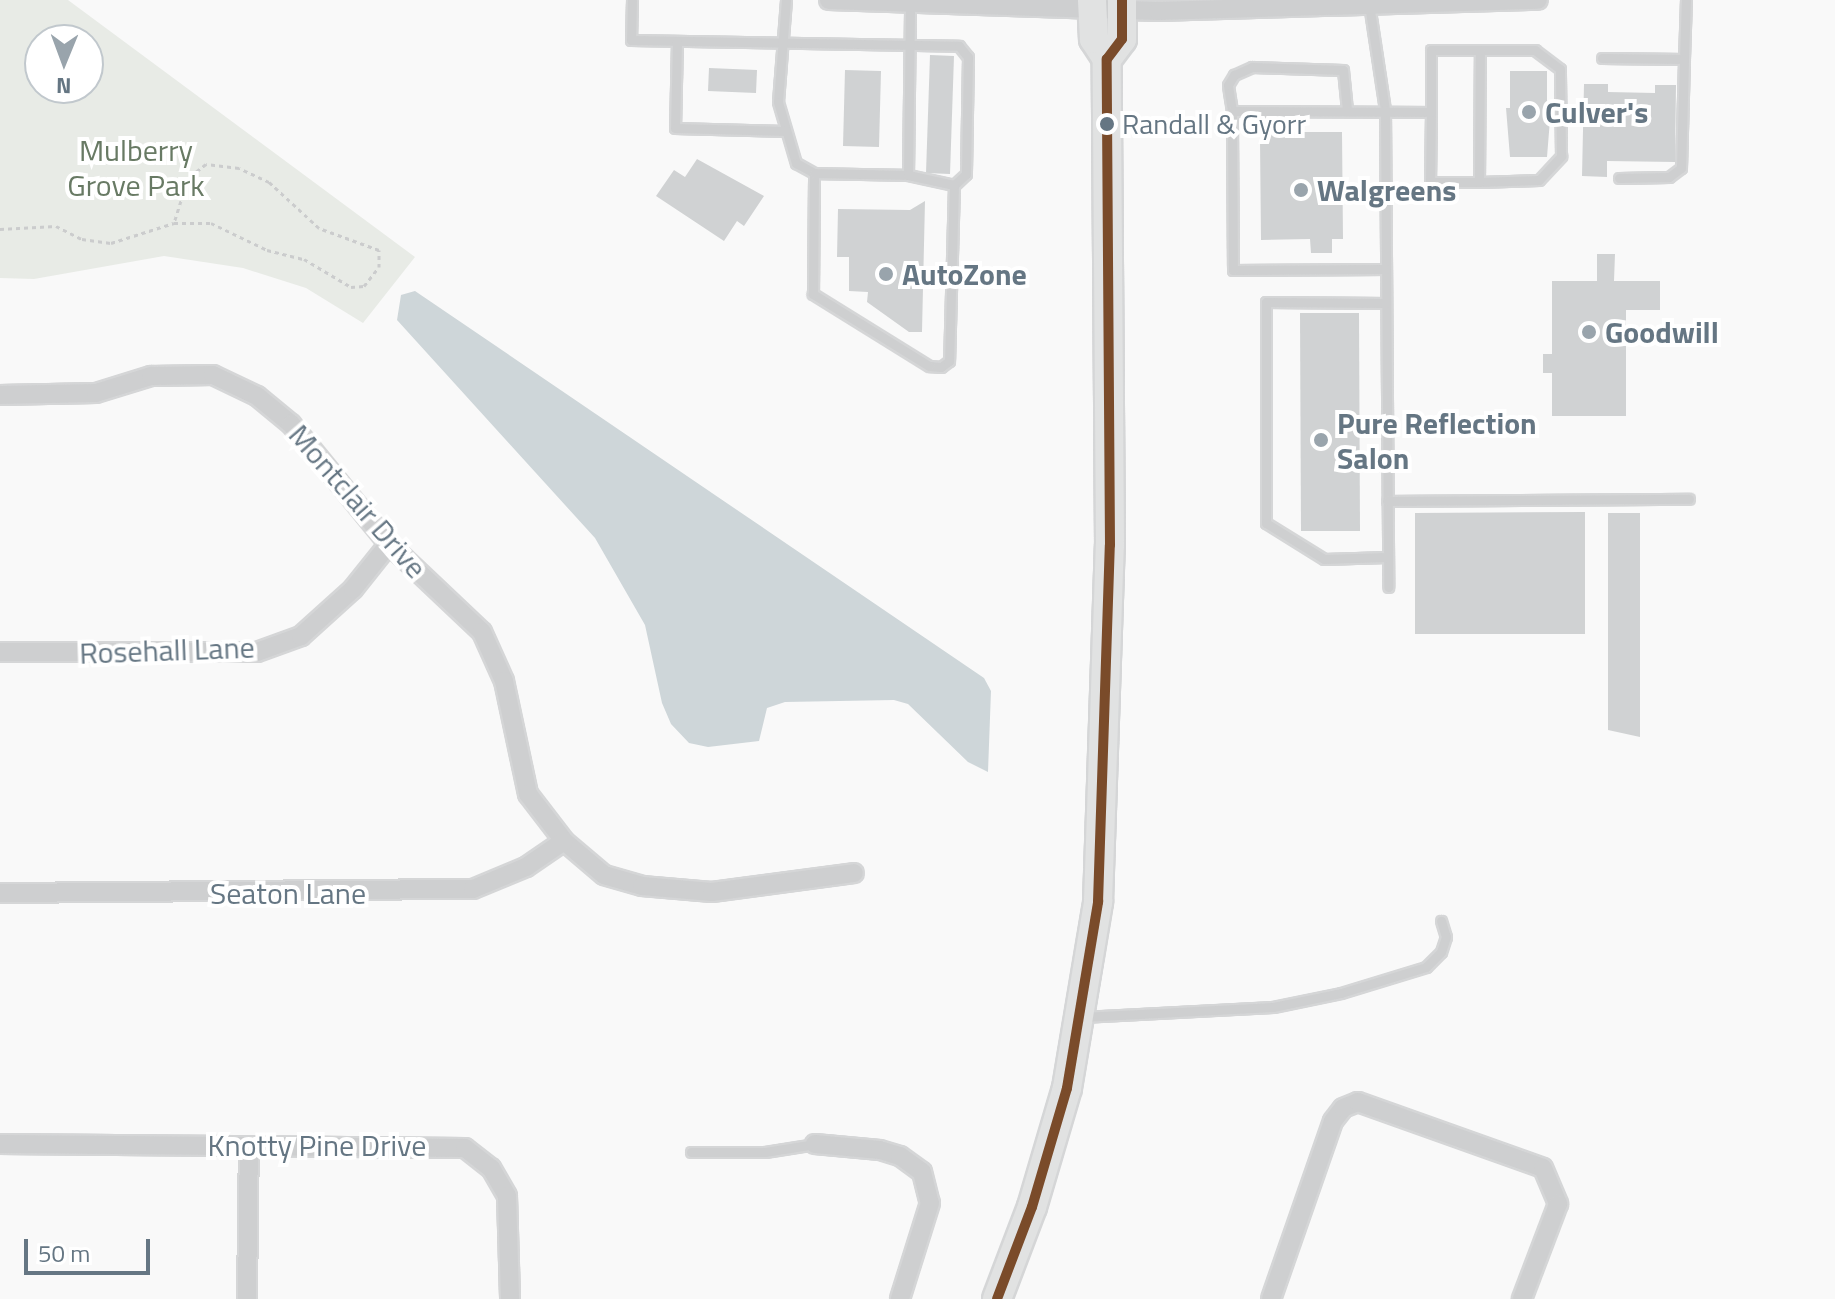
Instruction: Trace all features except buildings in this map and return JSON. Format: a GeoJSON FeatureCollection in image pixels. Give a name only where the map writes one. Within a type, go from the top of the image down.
{"type":"FeatureCollection","features":[{"type":"Feature","properties":{"kind":"main road"},"geometry":{"type":"LineString","coordinates":[[997,1299],[1050,1150],[1082,1017],[1098,902],[1105,779],[1107,59],[1094,39],[1092,5]]}},
{"type":"Feature","properties":{"kind":"main road"},"geometry":{"type":"LineString","coordinates":[[1107,59],[1122,39],[1122,6]]}},
{"type":"Feature","properties":{"kind":"street"},"geometry":{"type":"LineString","coordinates":[[829,0],[1122,6],[1538,0]]}},
{"type":"Feature","properties":{"kind":"street","name":"Montclair Drive"},"geometry":{"type":"LineString","coordinates":[[0,395],[96,393],[151,376],[213,375],[257,396],[291,424],[389,544],[482,632],[504,681],[528,794],[564,841],[604,875],[680,892],[762,889],[854,873]]}},
{"type":"Feature","properties":{"kind":"street","name":"Rosehall Lane"},"geometry":{"type":"LineString","coordinates":[[0,652],[257,652],[301,636],[353,589],[389,544]]}},
{"type":"Feature","properties":{"kind":"street","name":"Seaton Lane"},"geometry":{"type":"LineString","coordinates":[[0,893],[473,889],[526,867],[564,841]]}},
{"type":"Feature","properties":{"kind":"street"},"geometry":{"type":"LineString","coordinates":[[1276,1298],[1333,1121],[1343,1108],[1358,1102],[1543,1168],[1558,1204],[1522,1299]]}},
{"type":"Feature","properties":{"kind":"street","name":"Knotty Pine Drive"},"geometry":{"type":"LineString","coordinates":[[0,1144],[465,1148],[491,1168],[507,1196],[510,1299]]}},
{"type":"Feature","properties":{"kind":"street"},"geometry":{"type":"LineString","coordinates":[[815,1144],[890,1153],[922,1172],[930,1203],[900,1299]]}},
{"type":"Feature","properties":{"kind":"street"},"geometry":{"type":"LineString","coordinates":[[247,1299],[249,1146]]}},
{"type":"Feature","properties":{"kind":"lane"},"geometry":{"type":"LineString","coordinates":[[632,0],[631,40],[959,46],[968,57],[966,174],[954,185],[949,361],[929,366],[813,294],[814,173]]}},
{"type":"Feature","properties":{"kind":"lane"},"geometry":{"type":"LineString","coordinates":[[786,0],[779,43],[778,102],[796,163],[814,173],[908,175],[954,185]]}},
{"type":"Feature","properties":{"kind":"lane"},"geometry":{"type":"LineString","coordinates":[[1619,178],[1669,177],[1681,168],[1686,0]]}},
{"type":"Feature","properties":{"kind":"lane"},"geometry":{"type":"LineString","coordinates":[[908,175],[910,2]]}},
{"type":"Feature","properties":{"kind":"lane"},"geometry":{"type":"LineString","coordinates":[[1369,3],[1385,110],[1388,587]]}},
{"type":"Feature","properties":{"kind":"lane"},"geometry":{"type":"LineString","coordinates":[[677,41],[675,128],[786,131]]}},
{"type":"Feature","properties":{"kind":"lane"},"geometry":{"type":"LineString","coordinates":[[1431,50],[1480,50],[1535,50],[1560,69],[1561,156],[1539,180],[1430,182],[1431,50]]}},
{"type":"Feature","properties":{"kind":"lane"},"geometry":{"type":"LineString","coordinates":[[1479,182],[1480,50]]}},
{"type":"Feature","properties":{"kind":"lane"},"geometry":{"type":"LineString","coordinates":[[1602,58],[1684,59]]}},
{"type":"Feature","properties":{"kind":"lane"},"geometry":{"type":"LineString","coordinates":[[1347,110],[1343,70],[1252,67],[1234,75],[1228,85],[1232,111],[1233,270],[1386,269]]}},
{"type":"Feature","properties":{"kind":"lane"},"geometry":{"type":"LineString","coordinates":[[1232,111],[1431,112]]}},
{"type":"Feature","properties":{"kind":"lane"},"geometry":{"type":"LineString","coordinates":[[1386,303],[1266,302],[1266,523],[1324,559],[1387,557]]}},
{"type":"Feature","properties":{"kind":"lane"},"geometry":{"type":"LineString","coordinates":[[1387,501],[1689,499]]}},
{"type":"Feature","properties":{"kind":"lane"},"geometry":{"type":"LineString","coordinates":[[1082,1017],[1273,1007],[1341,993],[1426,967],[1441,952],[1446,937],[1441,921]]}},
{"type":"Feature","properties":{"kind":"lane"},"geometry":{"type":"LineString","coordinates":[[691,1152],[765,1152],[815,1144]]}},
{"type":"Feature","properties":{"kind":"path"},"geometry":{"type":"LineString","coordinates":[[0,229],[56,226],[82,239],[111,243],[174,223],[211,223],[267,250],[304,259],[351,287],[364,286],[379,267],[379,250],[319,228],[269,182],[239,168],[206,164],[188,178],[174,223]]}},
{"type":"Feature","properties":{"kind":"green space","name":"Mulberry Grove Park"},"geometry":{"type":"Polygon","coordinates":[[[0,0],[68,0],[100,24],[24,24],[24,104],[104,104],[104,27],[415,257],[363,323],[306,288],[243,268],[164,256],[34,279],[0,278],[0,0]]]}},
{"type":"Feature","properties":{"kind":"shaded area"},"geometry":{"type":"Polygon","coordinates":[[[415,291],[984,678],[991,691],[988,772],[968,762],[908,704],[894,700],[785,702],[767,708],[759,741],[708,747],[689,743],[671,724],[662,703],[645,625],[595,538],[397,320],[401,295],[415,291]]]}},
{"type":"Feature","properties":{"kind":"transit line"},"geometry":{"type":"LineString","coordinates":[[997,1299],[1032,1207],[1067,1088],[1098,902],[1110,545],[1107,59],[1122,39],[1122,0]]}},
{"type":"Feature","properties":{"kind":"place","name":"Culver's"},"geometry":{"type":"Point","coordinates":[1529,112]}},
{"type":"Feature","properties":{"kind":"place","name":"Randall & Gyorr"},"geometry":{"type":"Point","coordinates":[1107,124]}},
{"type":"Feature","properties":{"kind":"place","name":"Walgreens"},"geometry":{"type":"Point","coordinates":[1301,190]}},
{"type":"Feature","properties":{"kind":"place","name":"AutoZone"},"geometry":{"type":"Point","coordinates":[886,274]}},
{"type":"Feature","properties":{"kind":"place","name":"Goodwill"},"geometry":{"type":"Point","coordinates":[1589,332]}},
{"type":"Feature","properties":{"kind":"place","name":"Pure Reflection Salon"},"geometry":{"type":"Point","coordinates":[1321,440]}}]}
